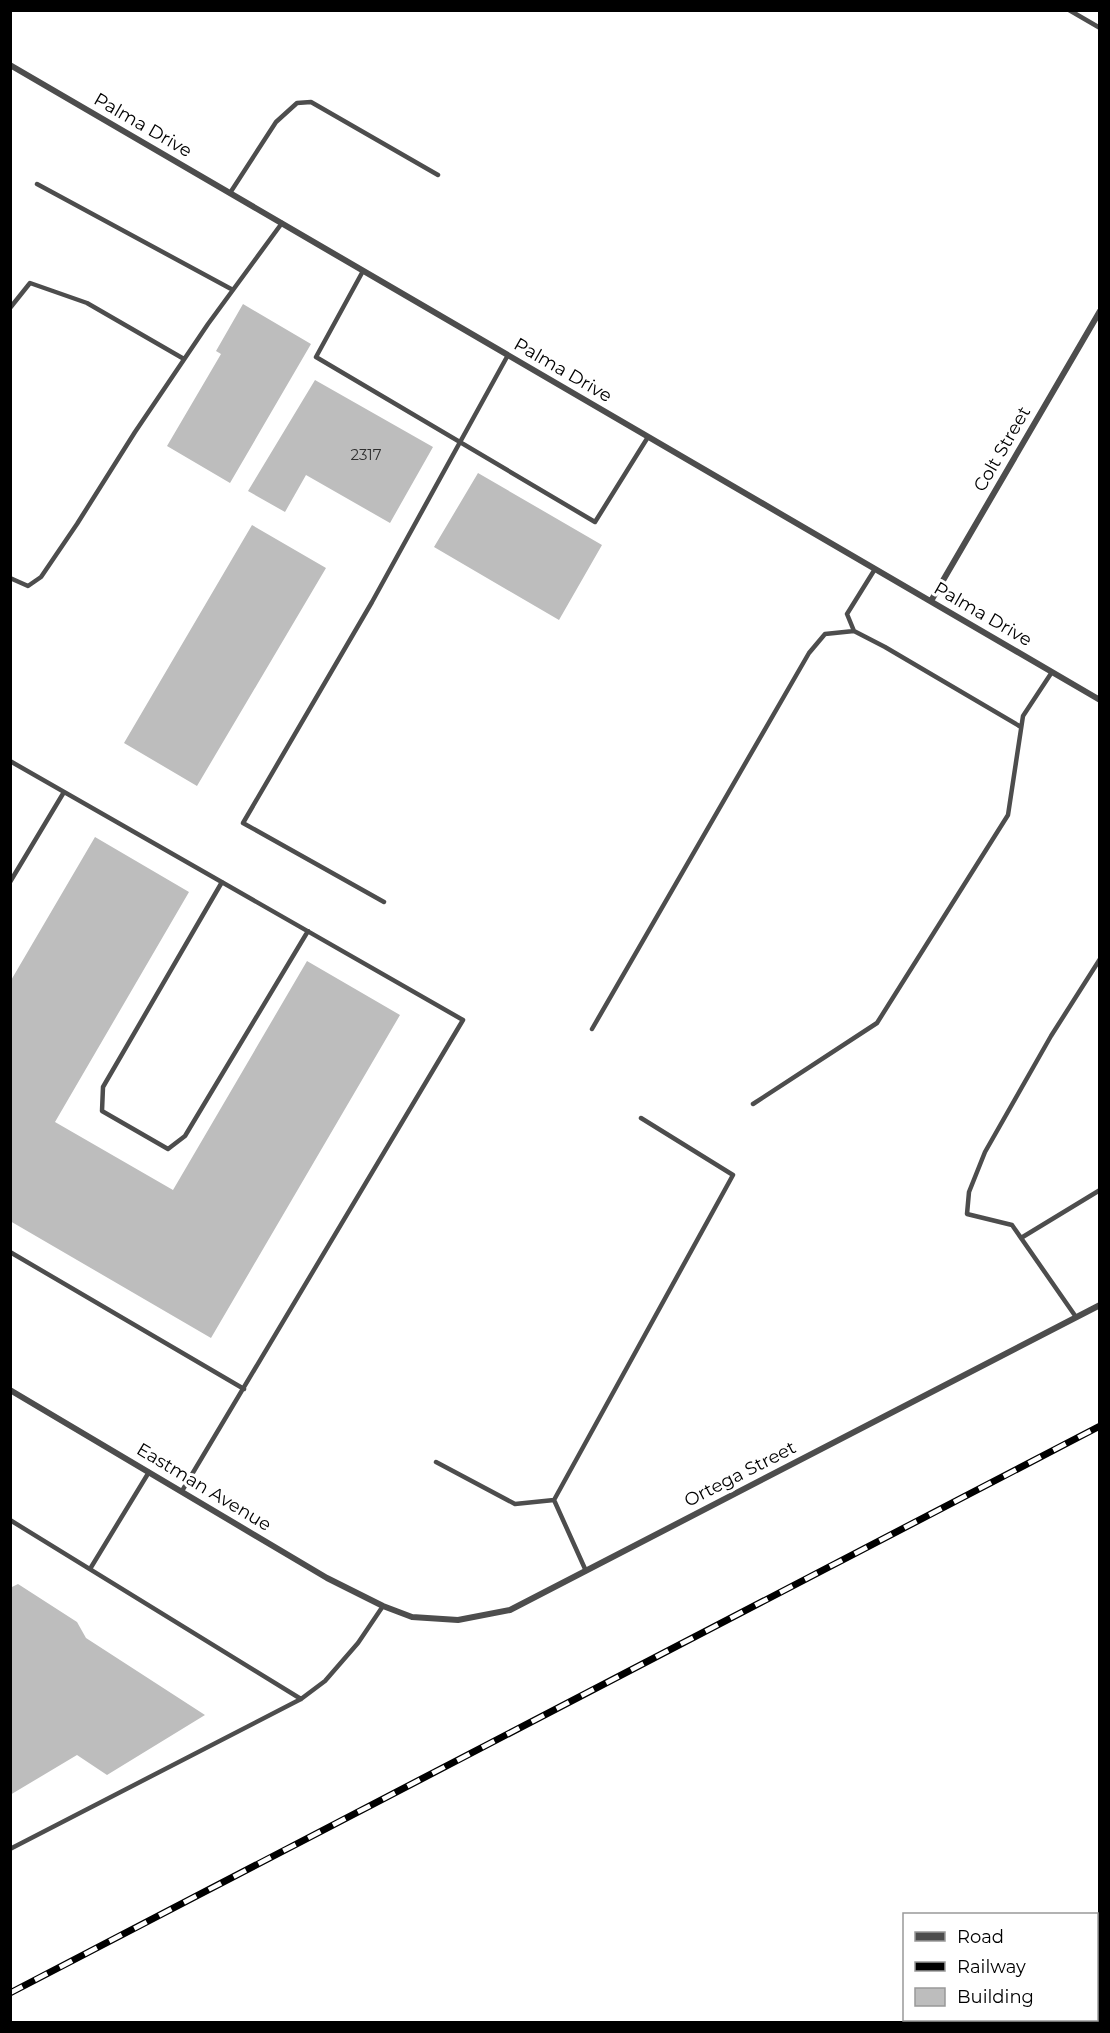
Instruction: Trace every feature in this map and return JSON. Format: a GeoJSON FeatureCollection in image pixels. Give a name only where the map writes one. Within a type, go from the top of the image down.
{"type":"FeatureCollection","features":[{"type":"Feature","properties":{"kind":"street","name":"Palma Drive"},"geometry":{"type":"LineString","coordinates":[[10,65],[1100,700]]}},
{"type":"Feature","properties":{"kind":"street","name":"Colt Street"},"geometry":{"type":"LineString","coordinates":[[931,601],[1100,311]]}},
{"type":"Feature","properties":{"kind":"street","name":"Ortega Street"},"geometry":{"type":"LineString","coordinates":[[383,1606],[412,1617],[458,1620],[510,1610],[1100,1305]]}},
{"type":"Feature","properties":{"kind":"street","name":"Eastman Avenue"},"geometry":{"type":"LineString","coordinates":[[10,1390],[327,1578],[383,1606]]}},
{"type":"Feature","properties":{"kind":"lane"},"geometry":{"type":"LineString","coordinates":[[1069,10],[1100,28]]}},
{"type":"Feature","properties":{"kind":"lane"},"geometry":{"type":"LineString","coordinates":[[230,193],[276,122],[297,103],[304,102],[311,102],[438,175]]}},
{"type":"Feature","properties":{"kind":"lane"},"geometry":{"type":"LineString","coordinates":[[37,184],[233,290]]}},
{"type":"Feature","properties":{"kind":"lane"},"geometry":{"type":"LineString","coordinates":[[10,578],[28,586],[42,577],[184,359],[282,223]]}},
{"type":"Feature","properties":{"kind":"lane"},"geometry":{"type":"LineString","coordinates":[[363,271],[316,357],[595,522],[648,437]]}},
{"type":"Feature","properties":{"kind":"lane"},"geometry":{"type":"LineString","coordinates":[[10,308],[30,283],[87,303],[184,359]]}},
{"type":"Feature","properties":{"kind":"lane"},"geometry":{"type":"LineString","coordinates":[[384,902],[243,823],[372,602],[508,355]]}},
{"type":"Feature","properties":{"kind":"lane"},"geometry":{"type":"LineString","coordinates":[[854,631],[847,614],[875,568]]}},
{"type":"Feature","properties":{"kind":"lane"},"geometry":{"type":"LineString","coordinates":[[592,1029],[809,653],[825,634],[854,631],[1022,727]]}},
{"type":"Feature","properties":{"kind":"lane"},"geometry":{"type":"LineString","coordinates":[[753,1104],[877,1023],[1008,815],[1023,716],[1052,672]]}},
{"type":"Feature","properties":{"kind":"lane"},"geometry":{"type":"LineString","coordinates":[[10,761],[463,1020],[182,1491]]}},
{"type":"Feature","properties":{"kind":"lane"},"geometry":{"type":"LineString","coordinates":[[10,882],[64,792]]}},
{"type":"Feature","properties":{"kind":"lane"},"geometry":{"type":"LineString","coordinates":[[222,882],[103,1087],[102,1111],[168,1149],[185,1136],[308,931]]}},
{"type":"Feature","properties":{"kind":"lane"},"geometry":{"type":"LineString","coordinates":[[1076,1317],[1012,1225],[967,1214],[969,1192],[985,1152],[1051,1036],[1100,959]]}},
{"type":"Feature","properties":{"kind":"lane"},"geometry":{"type":"LineString","coordinates":[[554,1500],[733,1175],[641,1118]]}},
{"type":"Feature","properties":{"kind":"lane"},"geometry":{"type":"LineString","coordinates":[[1021,1238],[1100,1190]]}},
{"type":"Feature","properties":{"kind":"lane"},"geometry":{"type":"LineString","coordinates":[[10,1252],[244,1389]]}},
{"type":"Feature","properties":{"kind":"lane"},"geometry":{"type":"LineString","coordinates":[[436,1462],[515,1504],[554,1500]]}},
{"type":"Feature","properties":{"kind":"lane"},"geometry":{"type":"LineString","coordinates":[[90,1569],[149,1472]]}},
{"type":"Feature","properties":{"kind":"lane"},"geometry":{"type":"LineString","coordinates":[[554,1500],[586,1571]]}},
{"type":"Feature","properties":{"kind":"lane"},"geometry":{"type":"LineString","coordinates":[[10,1520],[301,1699]]}},
{"type":"Feature","properties":{"kind":"lane"},"geometry":{"type":"LineString","coordinates":[[10,1849],[301,1699],[325,1681],[358,1643],[383,1606]]}},
{"type":"Feature","properties":{"kind":"building"},"geometry":{"type":"Polygon","coordinates":[[[243,304],[311,344],[230,483],[167,446],[221,354],[216,351],[243,304]]]}},
{"type":"Feature","properties":{"kind":"building"},"geometry":{"type":"Polygon","coordinates":[[[315,380],[433,447],[390,523],[306,475],[285,512],[248,491],[315,380]]]}},
{"type":"Feature","properties":{"kind":"building"},"geometry":{"type":"Polygon","coordinates":[[[478,473],[602,545],[559,620],[434,547],[478,473]]]}},
{"type":"Feature","properties":{"kind":"building"},"geometry":{"type":"Polygon","coordinates":[[[252,525],[326,568],[197,786],[124,743],[252,525]]]}},
{"type":"Feature","properties":{"kind":"building"},"geometry":{"type":"Polygon","coordinates":[[[95,837],[189,892],[55,1122],[173,1190],[307,961],[400,1015],[211,1338],[10,1221],[10,982],[95,837]]]}},
{"type":"Feature","properties":{"kind":"building"},"geometry":{"type":"Polygon","coordinates":[[[18,1584],[77,1622],[86,1638],[205,1715],[107,1775],[77,1755],[10,1795],[10,1588],[18,1584]]]}},
{"type":"Feature","properties":{"kind":"railway"},"geometry":{"type":"LineString","coordinates":[[10,1993],[1100,1426]]}}]}
